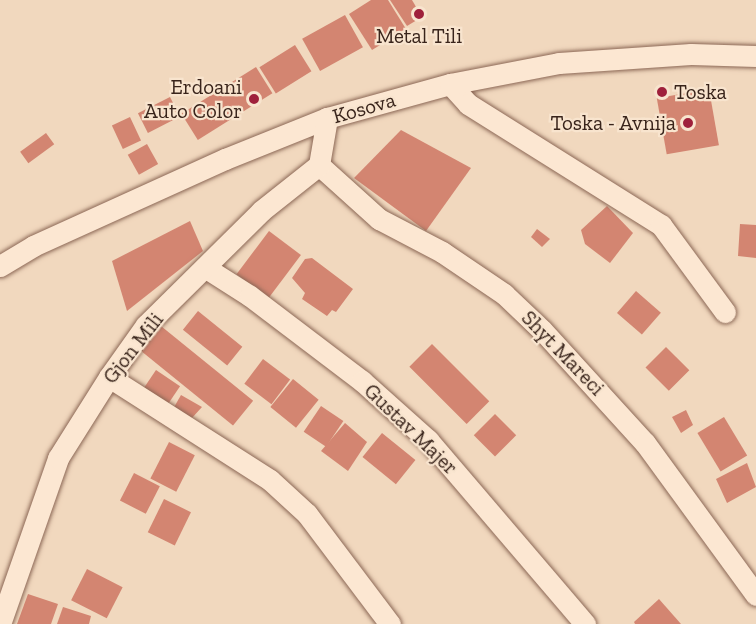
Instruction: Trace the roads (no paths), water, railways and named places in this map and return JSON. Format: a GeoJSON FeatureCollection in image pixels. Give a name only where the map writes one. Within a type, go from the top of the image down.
{"type":"FeatureCollection","features":[{"type":"Feature","properties":{"kind":"street","name":"Kosova"},"geometry":{"type":"LineString","coordinates":[[0,266],[33,246],[225,159],[327,118],[450,84],[559,63],[691,54],[756,56]]}},
{"type":"Feature","properties":{"kind":"street"},"geometry":{"type":"LineString","coordinates":[[450,84],[468,104],[662,225],[725,312]]}},
{"type":"Feature","properties":{"kind":"street"},"geometry":{"type":"LineString","coordinates":[[319,165],[327,118]]}},
{"type":"Feature","properties":{"kind":"street","name":"Gjon Mili"},"geometry":{"type":"LineString","coordinates":[[0,624],[58,458],[109,377],[146,325],[261,211],[319,165]]}},
{"type":"Feature","properties":{"kind":"street","name":"Shyt Mareci"},"geometry":{"type":"LineString","coordinates":[[319,165],[379,219],[442,252],[504,294],[542,330],[645,443],[756,595]]}},
{"type":"Feature","properties":{"kind":"street","name":"Gustav Majer"},"geometry":{"type":"LineString","coordinates":[[206,268],[362,381],[428,440],[585,624]]}},
{"type":"Feature","properties":{"kind":"street"},"geometry":{"type":"LineString","coordinates":[[109,377],[270,480],[307,514],[390,624]]}},
{"type":"Feature","properties":{"kind":"place","name":"Metal Tili"},"geometry":{"type":"Point","coordinates":[419,14]}},
{"type":"Feature","properties":{"kind":"place","name":"Toska"},"geometry":{"type":"Point","coordinates":[662,92]}},
{"type":"Feature","properties":{"kind":"place","name":"Erdoani Auto Color"},"geometry":{"type":"Point","coordinates":[254,99]}},
{"type":"Feature","properties":{"kind":"place","name":"Toska - Avnija"},"geometry":{"type":"Point","coordinates":[688,123]}}]}
